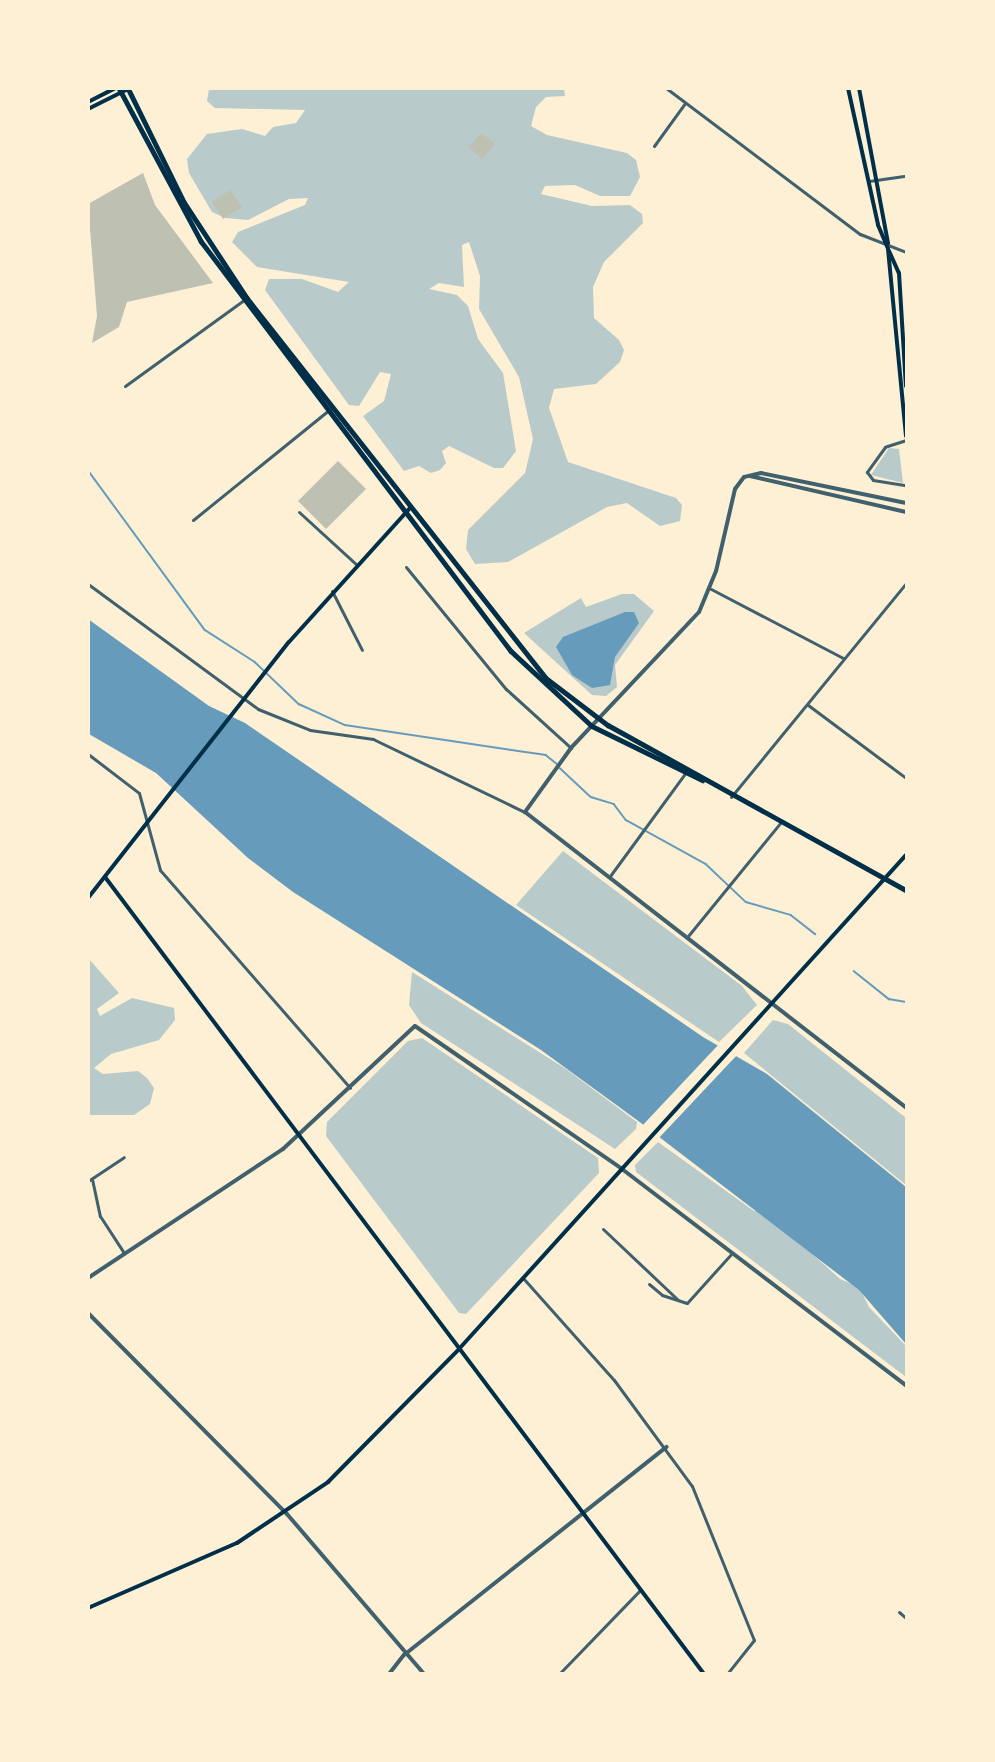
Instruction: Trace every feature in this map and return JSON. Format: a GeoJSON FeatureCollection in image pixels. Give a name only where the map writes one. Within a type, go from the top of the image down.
{"type":"FeatureCollection","features":[{"type":"Feature","properties":{"kind":"main road"},"geometry":{"type":"LineString","coordinates":[[848,88],[869,181],[888,249],[899,273],[906,386]]}},
{"type":"Feature","properties":{"kind":"main road"},"geometry":{"type":"LineString","coordinates":[[859,88],[888,249],[906,438]]}},
{"type":"Feature","properties":{"kind":"main road"},"geometry":{"type":"LineString","coordinates":[[88,102],[118,90],[129,89],[189,210],[244,299],[333,407],[527,658],[598,719],[689,768],[731,797],[906,890]]}},
{"type":"Feature","properties":{"kind":"main road"},"geometry":{"type":"LineString","coordinates":[[88,109],[118,90]]}},
{"type":"Feature","properties":{"kind":"main road"},"geometry":{"type":"LineString","coordinates":[[118,90],[201,241],[404,513],[528,671],[592,726],[685,774],[707,781]]}},
{"type":"Feature","properties":{"kind":"main road"},"geometry":{"type":"LineString","coordinates":[[88,898],[289,642],[332,591],[411,507]]}},
{"type":"Feature","properties":{"kind":"main road"},"geometry":{"type":"LineString","coordinates":[[88,1608],[204,1560],[287,1514],[328,1482],[459,1349],[751,1024],[774,1004],[906,855]]}},
{"type":"Feature","properties":{"kind":"main road"},"geometry":{"type":"LineString","coordinates":[[105,877],[302,1134],[459,1349],[704,1674]]}},
{"type":"Feature","properties":{"kind":"street"},"geometry":{"type":"LineString","coordinates":[[666,88],[860,234],[888,249],[906,252]]}},
{"type":"Feature","properties":{"kind":"street"},"geometry":{"type":"LineString","coordinates":[[654,147],[685,103]]}},
{"type":"Feature","properties":{"kind":"street"},"geometry":{"type":"LineString","coordinates":[[869,181],[906,176]]}},
{"type":"Feature","properties":{"kind":"street"},"geometry":{"type":"LineString","coordinates":[[125,386],[244,299]]}},
{"type":"Feature","properties":{"kind":"street"},"geometry":{"type":"LineString","coordinates":[[194,520],[333,407]]}},
{"type":"Feature","properties":{"kind":"street"},"geometry":{"type":"LineString","coordinates":[[906,438],[885,447],[867,472],[873,480],[906,485]]}},
{"type":"Feature","properties":{"kind":"street"},"geometry":{"type":"LineString","coordinates":[[749,475],[906,503]]}},
{"type":"Feature","properties":{"kind":"street"},"geometry":{"type":"LineString","coordinates":[[749,475],[906,512]]}},
{"type":"Feature","properties":{"kind":"street"},"geometry":{"type":"LineString","coordinates":[[525,812],[555,767],[571,748],[692,621],[711,589],[735,489],[749,475]]}},
{"type":"Feature","properties":{"kind":"street"},"geometry":{"type":"LineString","coordinates":[[299,512],[357,565]]}},
{"type":"Feature","properties":{"kind":"street"},"geometry":{"type":"LineString","coordinates":[[406,567],[499,681],[571,748]]}},
{"type":"Feature","properties":{"kind":"street"},"geometry":{"type":"LineString","coordinates":[[731,797],[906,583]]}},
{"type":"Feature","properties":{"kind":"street"},"geometry":{"type":"LineString","coordinates":[[88,584],[258,708],[310,730],[373,739],[525,812],[688,936],[906,1108]]}},
{"type":"Feature","properties":{"kind":"street"},"geometry":{"type":"LineString","coordinates":[[711,589],[843,658]]}},
{"type":"Feature","properties":{"kind":"street"},"geometry":{"type":"LineString","coordinates":[[332,591],[362,650]]}},
{"type":"Feature","properties":{"kind":"street"},"geometry":{"type":"LineString","coordinates":[[808,705],[906,778]]}},
{"type":"Feature","properties":{"kind":"street"},"geometry":{"type":"LineString","coordinates":[[88,754],[145,800],[160,870],[350,1088]]}},
{"type":"Feature","properties":{"kind":"street"},"geometry":{"type":"LineString","coordinates":[[610,876],[689,768]]}},
{"type":"Feature","properties":{"kind":"street"},"geometry":{"type":"LineString","coordinates":[[688,936],[780,823]]}},
{"type":"Feature","properties":{"kind":"street"},"geometry":{"type":"LineString","coordinates":[[88,1278],[302,1134],[415,1026],[622,1169],[906,1385]]}},
{"type":"Feature","properties":{"kind":"street"},"geometry":{"type":"LineString","coordinates":[[124,1157],[90,1180],[100,1216],[124,1253]]}},
{"type":"Feature","properties":{"kind":"street"},"geometry":{"type":"LineString","coordinates":[[603,1229],[679,1302]]}},
{"type":"Feature","properties":{"kind":"street"},"geometry":{"type":"LineString","coordinates":[[649,1284],[679,1302],[691,1299],[733,1252]]}},
{"type":"Feature","properties":{"kind":"street"},"geometry":{"type":"LineString","coordinates":[[522,1277],[666,1447],[692,1486],[754,1640],[727,1674]]}},
{"type":"Feature","properties":{"kind":"street"},"geometry":{"type":"LineString","coordinates":[[88,1313],[287,1514],[404,1655],[424,1674]]}},
{"type":"Feature","properties":{"kind":"street"},"geometry":{"type":"LineString","coordinates":[[389,1674],[404,1655],[582,1510],[666,1447]]}},
{"type":"Feature","properties":{"kind":"street"},"geometry":{"type":"LineString","coordinates":[[559,1674],[641,1589]]}},
{"type":"Feature","properties":{"kind":"street"},"geometry":{"type":"LineString","coordinates":[[899,1612],[906,1618]]}},
{"type":"Feature","properties":{"kind":"shaded area"},"geometry":{"type":"Polygon","coordinates":[[[209,89],[564,89],[565,96],[546,97],[536,107],[531,126],[547,135],[627,153],[636,160],[640,177],[630,196],[600,196],[575,185],[545,186],[541,194],[592,206],[630,205],[642,214],[643,223],[604,262],[593,287],[594,318],[619,340],[624,350],[620,362],[596,384],[554,389],[549,408],[568,462],[676,498],[682,505],[680,521],[660,526],[627,503],[607,507],[508,562],[475,564],[466,549],[468,530],[525,473],[533,439],[519,377],[479,309],[480,276],[469,242],[462,245],[464,287],[439,283],[429,289],[457,295],[468,306],[478,339],[503,373],[516,451],[503,468],[494,468],[449,446],[442,451],[446,463],[440,470],[431,473],[419,466],[404,471],[363,416],[384,401],[391,374],[380,372],[359,406],[349,405],[265,290],[269,279],[302,279],[338,292],[349,282],[257,267],[232,242],[238,232],[305,205],[308,198],[289,199],[248,220],[225,218],[212,212],[189,173],[187,159],[207,134],[242,129],[265,136],[273,127],[296,123],[305,110],[215,108],[207,101],[209,89]]]}},
{"type":"Feature","properties":{"kind":"shaded area"},"geometry":{"type":"Polygon","coordinates":[[[889,448],[899,449],[903,483],[871,475],[889,448]]]}},
{"type":"Feature","properties":{"kind":"shaded area"},"geometry":{"type":"Polygon","coordinates":[[[622,594],[634,594],[654,611],[615,665],[617,687],[606,696],[592,695],[524,633],[581,598],[586,607],[622,594]]]}},
{"type":"Feature","properties":{"kind":"shaded area"},"geometry":{"type":"Polygon","coordinates":[[[563,851],[742,986],[757,1005],[719,1042],[516,905],[563,851]]]}},
{"type":"Feature","properties":{"kind":"shaded area"},"geometry":{"type":"Polygon","coordinates":[[[89,959],[119,993],[97,1009],[100,1016],[132,998],[174,1008],[175,1020],[159,1040],[111,1054],[94,1068],[103,1074],[138,1071],[147,1078],[154,1088],[150,1104],[134,1115],[89,1115],[89,959]]]}},
{"type":"Feature","properties":{"kind":"shaded area"},"geometry":{"type":"Polygon","coordinates":[[[412,972],[566,1069],[637,1122],[636,1129],[615,1149],[421,1023],[409,1005],[412,972]]]}},
{"type":"Feature","properties":{"kind":"shaded area"},"geometry":{"type":"Polygon","coordinates":[[[773,1020],[788,1024],[906,1118],[906,1185],[744,1053],[773,1020]]]}},
{"type":"Feature","properties":{"kind":"shaded area"},"geometry":{"type":"Polygon","coordinates":[[[422,1038],[598,1158],[599,1173],[466,1314],[459,1313],[326,1136],[327,1122],[408,1041],[422,1038]]]}},
{"type":"Feature","properties":{"kind":"shaded area"},"geometry":{"type":"Polygon","coordinates":[[[658,1142],[754,1211],[765,1211],[840,1279],[859,1287],[869,1307],[906,1346],[906,1377],[636,1172],[635,1165],[658,1142]]]}},
{"type":"Feature","properties":{"kind":"water"},"geometry":{"type":"Polygon","coordinates":[[[625,612],[634,612],[639,623],[615,657],[610,685],[592,688],[572,675],[556,647],[563,637],[625,612]]]}},
{"type":"Feature","properties":{"kind":"water"},"geometry":{"type":"Polygon","coordinates":[[[88,619],[209,706],[245,723],[703,1037],[767,1074],[906,1187],[906,1344],[859,1290],[637,1120],[541,1050],[293,892],[248,858],[156,773],[89,734],[88,619]]]}},
{"type":"Feature","properties":{"kind":"pier"},"geometry":{"type":"Polygon","coordinates":[[[720,1043],[738,1054],[657,1140],[641,1127],[720,1043]]]}},
{"type":"Feature","properties":{"kind":"building"},"geometry":{"type":"Polygon","coordinates":[[[481,133],[495,144],[482,159],[469,147],[481,133]]]}},
{"type":"Feature","properties":{"kind":"building"},"geometry":{"type":"Polygon","coordinates":[[[143,173],[155,205],[213,283],[127,302],[119,327],[92,343],[97,316],[88,204],[143,173]]]}},
{"type":"Feature","properties":{"kind":"building"},"geometry":{"type":"Polygon","coordinates":[[[230,190],[242,207],[223,219],[212,202],[230,190]]]}},
{"type":"Feature","properties":{"kind":"building"},"geometry":{"type":"Polygon","coordinates":[[[338,461],[366,489],[326,529],[298,501],[338,461]]]}},
{"type":"Feature","properties":{"kind":"waterway"},"geometry":{"type":"LineString","coordinates":[[88,281],[88,330]]}},
{"type":"Feature","properties":{"kind":"waterway"},"geometry":{"type":"LineString","coordinates":[[88,470],[205,630],[255,662],[299,704],[345,725],[546,755],[557,764]]}},
{"type":"Feature","properties":{"kind":"waterway"},"geometry":{"type":"LineString","coordinates":[[560,768],[591,797],[614,804],[626,820],[706,864],[746,902],[791,915],[815,934]]}},
{"type":"Feature","properties":{"kind":"waterway"},"geometry":{"type":"LineString","coordinates":[[854,971],[889,999],[906,1002]]}}]}
